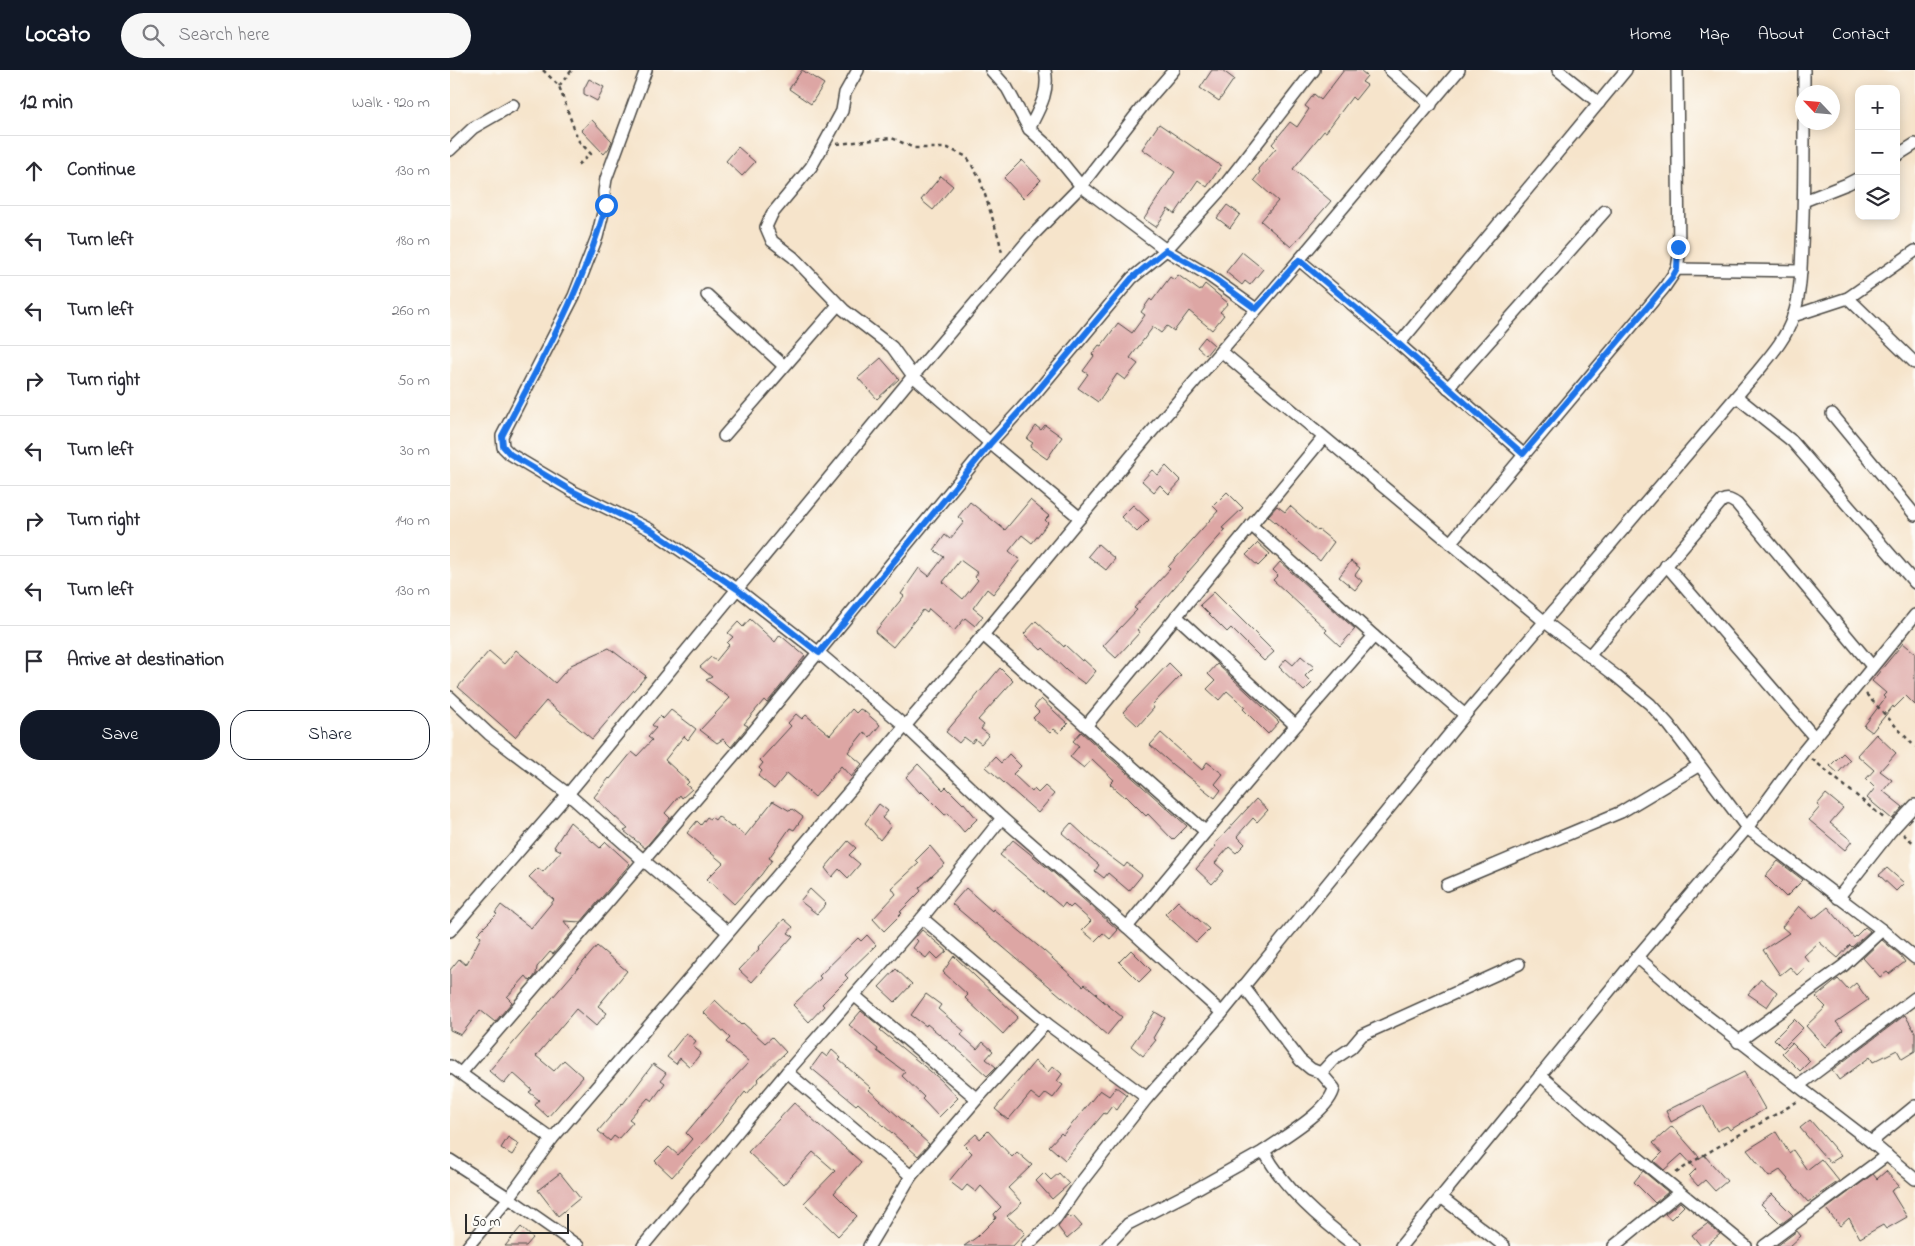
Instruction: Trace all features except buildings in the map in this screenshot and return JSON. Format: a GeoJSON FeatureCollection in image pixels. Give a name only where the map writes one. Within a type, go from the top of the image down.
{"type":"FeatureCollection","features":[{"type":"Feature","properties":{"kind":"street"},"geometry":{"type":"LineString","coordinates":[[646,70],[606,179],[604,192],[606,205],[597,237],[574,296],[502,436],[503,446],[510,454],[572,491],[649,529],[737,589],[819,653],[904,726],[1002,818],[1222,1013]]}},
{"type":"Feature","properties":{"kind":"street"},"geometry":{"type":"LineString","coordinates":[[858,70],[846,93],[842,111],[811,167],[772,214],[766,228],[772,241],[794,257],[838,304],[892,347],[913,376],[990,444],[1080,518]]}},
{"type":"Feature","properties":{"kind":"street"},"geometry":{"type":"LineString","coordinates":[[992,70],[1006,88],[1029,128],[1050,148],[1080,186],[1166,250],[1208,274],[1256,309]]}},
{"type":"Feature","properties":{"kind":"street"},"geometry":{"type":"LineString","coordinates":[[1029,128],[1047,89],[1048,80],[1045,70]]}},
{"type":"Feature","properties":{"kind":"street"},"geometry":{"type":"LineString","coordinates":[[450,930],[568,794],[913,376],[1032,237],[1080,186],[1142,107],[1174,70]]}},
{"type":"Feature","properties":{"kind":"street"},"geometry":{"type":"LineString","coordinates":[[461,1073],[735,754],[990,444],[1035,394],[1132,278],[1166,250],[1224,186],[1314,70]]}},
{"type":"Feature","properties":{"kind":"street"},"geometry":{"type":"LineString","coordinates":[[1390,70],[1431,105]]}},
{"type":"Feature","properties":{"kind":"street"},"geometry":{"type":"LineString","coordinates":[[468,1246],[509,1198],[552,1138],[983,635],[1459,70]]}},
{"type":"Feature","properties":{"kind":"street"},"geometry":{"type":"LineString","coordinates":[[1558,70],[1599,102]]}},
{"type":"Feature","properties":{"kind":"street"},"geometry":{"type":"LineString","coordinates":[[1399,344],[1626,70]]}},
{"type":"Feature","properties":{"kind":"street"},"geometry":{"type":"LineString","coordinates":[[1450,543],[1664,288],[1677,269],[1679,256],[1677,70]]}},
{"type":"Feature","properties":{"kind":"street"},"geometry":{"type":"LineString","coordinates":[[1804,70],[1804,85]]}},
{"type":"Feature","properties":{"kind":"street"},"geometry":{"type":"LineString","coordinates":[[450,150],[473,128],[513,105]]}},
{"type":"Feature","properties":{"kind":"street"},"geometry":{"type":"LineString","coordinates":[[1028,1246],[1056,1218],[1079,1185],[1147,1098],[1222,1013],[1465,715],[1785,337],[1794,316],[1801,271],[1804,201],[1804,130]]}},
{"type":"Feature","properties":{"kind":"street"},"geometry":{"type":"LineString","coordinates":[[1900,153],[1915,144]]}},
{"type":"Feature","properties":{"kind":"street"},"geometry":{"type":"LineString","coordinates":[[1804,201],[1855,180]]}},
{"type":"Feature","properties":{"kind":"street"},"geometry":{"type":"LineString","coordinates":[[1448,388],[1604,211]]}},
{"type":"Feature","properties":{"kind":"street"},"geometry":{"type":"LineString","coordinates":[[1794,316],[1848,298],[1915,251]]}},
{"type":"Feature","properties":{"kind":"street"},"geometry":{"type":"LineString","coordinates":[[1299,260],[1399,344],[1523,454]]}},
{"type":"Feature","properties":{"kind":"street"},"geometry":{"type":"LineString","coordinates":[[1677,269],[1801,271]]}},
{"type":"Feature","properties":{"kind":"street"},"geometry":{"type":"LineString","coordinates":[[707,295],[784,366]]}},
{"type":"Feature","properties":{"kind":"street"},"geometry":{"type":"LineString","coordinates":[[1848,298],[1915,363]]}},
{"type":"Feature","properties":{"kind":"street"},"geometry":{"type":"LineString","coordinates":[[724,436],[838,304]]}},
{"type":"Feature","properties":{"kind":"street"},"geometry":{"type":"LineString","coordinates":[[1221,351],[1545,622],[1650,704],[1669,725],[1698,766],[1747,828],[1882,930],[1915,958]]}},
{"type":"Feature","properties":{"kind":"street"},"geometry":{"type":"LineString","coordinates":[[1737,396],[1792,441],[1915,583]]}},
{"type":"Feature","properties":{"kind":"street"},"geometry":{"type":"LineString","coordinates":[[1832,414],[1915,515]]}},
{"type":"Feature","properties":{"kind":"street"},"geometry":{"type":"LineString","coordinates":[[1086,726],[1323,438]]}},
{"type":"Feature","properties":{"kind":"street"},"geometry":{"type":"LineString","coordinates":[[1589,656],[1666,565],[1726,499],[1737,504],[1872,666]]}},
{"type":"Feature","properties":{"kind":"street"},"geometry":{"type":"LineString","coordinates":[[1251,525],[1465,715]]}},
{"type":"Feature","properties":{"kind":"street"},"geometry":{"type":"LineString","coordinates":[[1666,565],[1815,738]]}},
{"type":"Feature","properties":{"kind":"street"},"geometry":{"type":"LineString","coordinates":[[1401,1246],[1637,957],[1747,828],[1803,752],[1915,615]]}},
{"type":"Feature","properties":{"kind":"street"},"geometry":{"type":"LineString","coordinates":[[1176,616],[1295,725]]}},
{"type":"Feature","properties":{"kind":"street"},"geometry":{"type":"LineString","coordinates":[[983,635],[1205,831]]}},
{"type":"Feature","properties":{"kind":"street"},"geometry":{"type":"LineString","coordinates":[[1127,927],[1205,831],[1374,636]]}},
{"type":"Feature","properties":{"kind":"street"},"geometry":{"type":"LineString","coordinates":[[450,697],[489,734],[568,794],[728,932]]}},
{"type":"Feature","properties":{"kind":"street"},"geometry":{"type":"LineString","coordinates":[[1447,885],[1621,812],[1698,766]]}},
{"type":"Feature","properties":{"kind":"street"},"geometry":{"type":"LineString","coordinates":[[1838,898],[1915,805]]}},
{"type":"Feature","properties":{"kind":"street"},"geometry":{"type":"LineString","coordinates":[[643,1246],[787,1072],[922,918],[1002,818]]}},
{"type":"Feature","properties":{"kind":"street"},"geometry":{"type":"LineString","coordinates":[[922,918],[1046,1023],[1147,1098]]}},
{"type":"Feature","properties":{"kind":"street"},"geometry":{"type":"LineString","coordinates":[[1738,1042],[1843,966],[1882,930]]}},
{"type":"Feature","properties":{"kind":"street"},"geometry":{"type":"LineString","coordinates":[[1637,957],[1738,1042],[1871,1142],[1915,1179]]}},
{"type":"Feature","properties":{"kind":"street"},"geometry":{"type":"LineString","coordinates":[[1321,1072],[1333,1060],[1351,1048],[1362,1035],[1519,964]]}},
{"type":"Feature","properties":{"kind":"street"},"geometry":{"type":"LineString","coordinates":[[1107,1246],[1128,1224],[1189,1193],[1264,1151],[1315,1114],[1332,1097],[1334,1088],[1321,1072],[1311,1069],[1300,1060],[1243,986]]}},
{"type":"Feature","properties":{"kind":"street"},"geometry":{"type":"LineString","coordinates":[[855,996],[978,1099]]}},
{"type":"Feature","properties":{"kind":"street"},"geometry":{"type":"LineString","coordinates":[[1798,1086],[1915,998]]}},
{"type":"Feature","properties":{"kind":"street"},"geometry":{"type":"LineString","coordinates":[[870,1246],[911,1176],[1046,1023]]}},
{"type":"Feature","properties":{"kind":"street"},"geometry":{"type":"LineString","coordinates":[[450,1066],[552,1138]]}},
{"type":"Feature","properties":{"kind":"street"},"geometry":{"type":"LineString","coordinates":[[787,1072],[911,1176]]}},
{"type":"Feature","properties":{"kind":"street"},"geometry":{"type":"LineString","coordinates":[[1540,1075],[1599,1126],[1746,1246]]}},
{"type":"Feature","properties":{"kind":"street"},"geometry":{"type":"LineString","coordinates":[[1871,1142],[1915,1106]]}},
{"type":"Feature","properties":{"kind":"street"},"geometry":{"type":"LineString","coordinates":[[1264,1151],[1273,1168],[1296,1194],[1327,1224],[1355,1246]]}},
{"type":"Feature","properties":{"kind":"street"},"geometry":{"type":"LineString","coordinates":[[1764,1246],[1887,1155]]}},
{"type":"Feature","properties":{"kind":"street"},"geometry":{"type":"LineString","coordinates":[[450,1160],[578,1246]]}},
{"type":"Feature","properties":{"kind":"street"},"geometry":{"type":"LineString","coordinates":[[1614,1246],[1680,1192]]}},
{"type":"Feature","properties":{"kind":"street"},"geometry":{"type":"LineString","coordinates":[[1441,1197],[1504,1246]]}},
{"type":"Feature","properties":{"kind":"path"},"geometry":{"type":"LineString","coordinates":[[542,70],[559,86],[578,140],[591,154],[576,166]]}},
{"type":"Feature","properties":{"kind":"path"},"geometry":{"type":"LineString","coordinates":[[559,86],[572,70]]}},
{"type":"Feature","properties":{"kind":"path"},"geometry":{"type":"LineString","coordinates":[[823,146],[892,138],[914,148],[948,148],[966,156],[980,178],[999,239],[1004,269]]}},
{"type":"Feature","properties":{"kind":"path"},"geometry":{"type":"LineString","coordinates":[[1860,682],[1868,698],[1915,747]]}},
{"type":"Feature","properties":{"kind":"path"},"geometry":{"type":"LineString","coordinates":[[1803,752],[1915,844]]}},
{"type":"Feature","properties":{"kind":"path"},"geometry":{"type":"LineString","coordinates":[[1666,1180],[1705,1153],[1772,1118],[1808,1095]]}},
{"type":"Feature","properties":{"kind":"route"},"geometry":{"type":"LineString","coordinates":[[606,205],[597,237],[574,296],[502,436],[503,446],[510,454],[572,491],[649,529],[737,589],[819,653],[990,444],[1035,394],[1132,278],[1166,250],[1208,274],[1256,309],[1299,260],[1399,344],[1523,454],[1672,278],[1677,269],[1678,247]]}}]}
